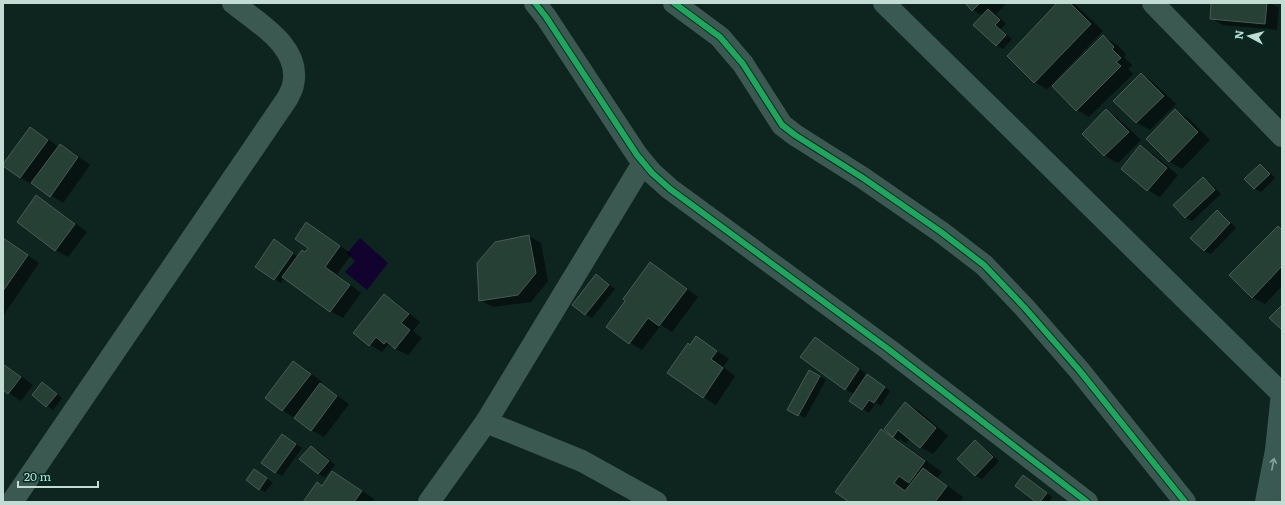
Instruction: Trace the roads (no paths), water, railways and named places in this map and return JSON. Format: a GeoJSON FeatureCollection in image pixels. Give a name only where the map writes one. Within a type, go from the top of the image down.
{"type":"FeatureCollection","features":[{"type":"Feature","properties":{"kind":"main road"},"geometry":{"type":"LineString","coordinates":[[884,3],[1282,394],[1276,450],[1266,502]]}},
{"type":"Feature","properties":{"kind":"street"},"geometry":{"type":"LineString","coordinates":[[12,502],[287,99],[293,85],[294,67],[288,51],[278,38],[233,3]]}},
{"type":"Feature","properties":{"kind":"street"},"geometry":{"type":"LineString","coordinates":[[535,3],[546,17],[643,163],[652,173],[670,189],[888,349],[1087,502]]}},
{"type":"Feature","properties":{"kind":"street"},"geometry":{"type":"LineString","coordinates":[[674,3],[720,37],[743,64],[782,125],[795,136],[863,178],[941,232],[984,265],[1080,370],[1185,502]]}},
{"type":"Feature","properties":{"kind":"street"},"geometry":{"type":"LineString","coordinates":[[1153,3],[1282,136]]}},
{"type":"Feature","properties":{"kind":"street"},"geometry":{"type":"LineString","coordinates":[[429,502],[486,422],[643,163]]}},
{"type":"Feature","properties":{"kind":"street"},"geometry":{"type":"LineString","coordinates":[[486,422],[582,461],[656,502]]}},
{"type":"Feature","properties":{"kind":"street"},"geometry":{"type":"LineString","coordinates":[[1273,502],[1282,493]]}}]}
